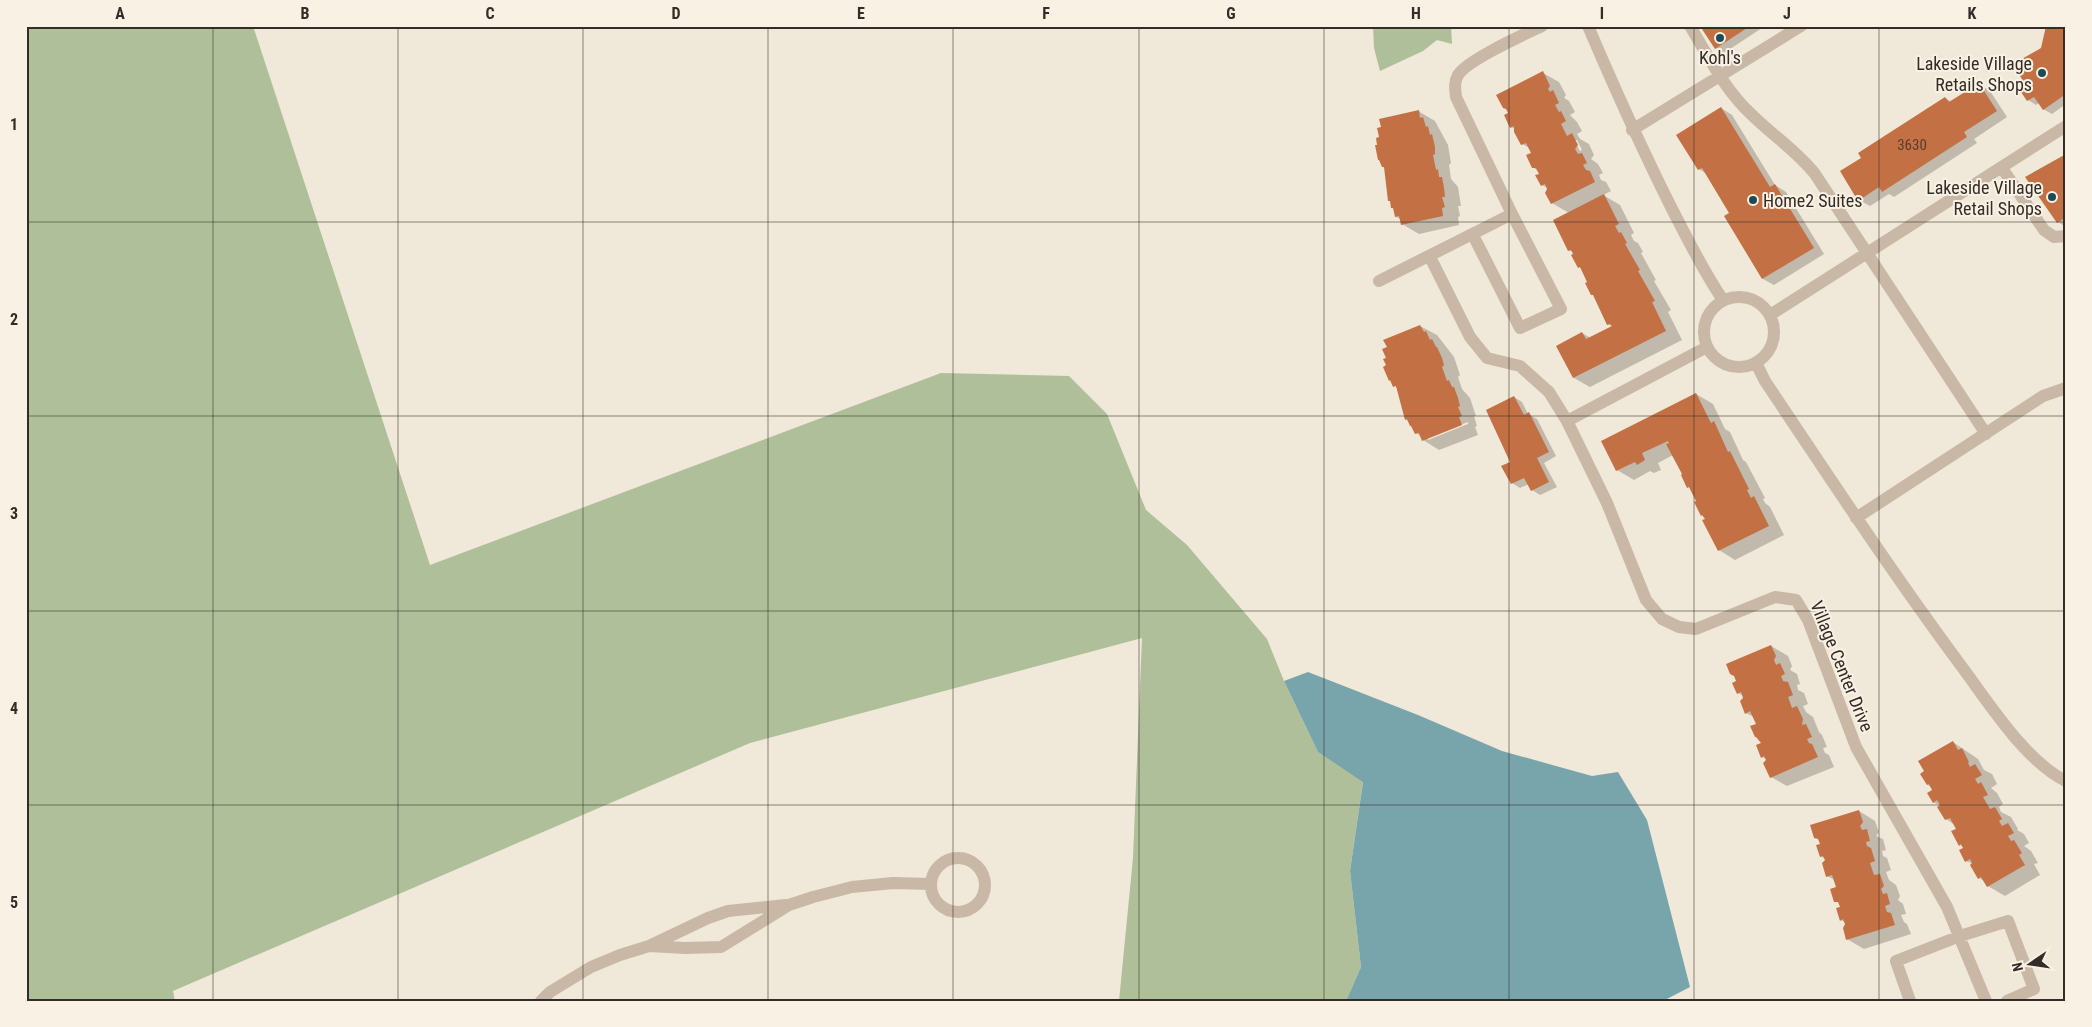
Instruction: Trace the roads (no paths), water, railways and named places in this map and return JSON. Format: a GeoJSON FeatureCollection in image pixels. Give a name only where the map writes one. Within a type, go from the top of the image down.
{"type":"FeatureCollection","features":[{"type":"Feature","properties":{"kind":"street"},"geometry":{"type":"LineString","coordinates":[[1588,26],[1632,130],[1683,232],[1723,300]]}},
{"type":"Feature","properties":{"kind":"street"},"geometry":{"type":"LineString","coordinates":[[1690,26],[1720,75],[1749,113],[1803,158],[1986,434]]}},
{"type":"Feature","properties":{"kind":"street"},"geometry":{"type":"LineString","coordinates":[[1632,130],[1801,26]]}},
{"type":"Feature","properties":{"kind":"street"},"geometry":{"type":"LineString","coordinates":[[1473,235],[1520,328],[1561,309],[1512,214],[1456,97],[1455,85],[1459,73],[1471,63],[1539,28]]}},
{"type":"Feature","properties":{"kind":"street"},"geometry":{"type":"LineString","coordinates":[[1770,314],[2066,126]]}},
{"type":"Feature","properties":{"kind":"street"},"geometry":{"type":"LineString","coordinates":[[2002,168],[2044,230],[2054,237],[2066,236]]}},
{"type":"Feature","properties":{"kind":"street"},"geometry":{"type":"LineString","coordinates":[[1379,281],[1430,257],[1512,214]]}},
{"type":"Feature","properties":{"kind":"street","name":"Village Center Drive"},"geometry":{"type":"LineString","coordinates":[[1430,257],[1470,337],[1487,358],[1520,366],[1549,392],[1603,484],[1646,600],[1662,618],[1679,627],[1696,629],[1775,597],[1796,600],[1808,620],[1856,747],[1948,907],[1986,1001]]}},
{"type":"Feature","properties":{"kind":"street"},"geometry":{"type":"LineString","coordinates":[[1733,296],[1749,298],[1763,306],[1770,314],[1774,325],[1774,336],[1765,356],[1756,362],[1746,366],[1734,367],[1714,357],[1707,347],[1704,337],[1706,320],[1714,306],[1723,300],[1733,296]]}},
{"type":"Feature","properties":{"kind":"street"},"geometry":{"type":"LineString","coordinates":[[1567,421],[1707,347]]}},
{"type":"Feature","properties":{"kind":"street"},"geometry":{"type":"LineString","coordinates":[[1756,362],[1764,381],[1856,518],[1997,714],[2026,749],[2053,775],[2066,781]]}},
{"type":"Feature","properties":{"kind":"street"},"geometry":{"type":"LineString","coordinates":[[1856,518],[2043,396],[2066,388]]}},
{"type":"Feature","properties":{"kind":"street"},"geometry":{"type":"LineString","coordinates":[[961,858],[970,860],[982,873],[985,890],[976,906],[960,912],[951,911],[942,908],[936,901],[932,893],[931,884],[932,875],[944,861],[961,858]]}},
{"type":"Feature","properties":{"kind":"street"},"geometry":{"type":"LineString","coordinates":[[541,1001],[550,992],[591,967],[649,946],[699,922],[728,912],[789,904],[852,887],[893,883],[931,884]]}},
{"type":"Feature","properties":{"kind":"street"},"geometry":{"type":"LineString","coordinates":[[649,946],[721,947],[789,904]]}},
{"type":"Feature","properties":{"kind":"street"},"geometry":{"type":"LineString","coordinates":[[1910,1001],[1896,961],[1960,936],[2008,921],[2034,989],[2007,1001]]}},
{"type":"Feature","properties":{"kind":"water"},"geometry":{"type":"Polygon","coordinates":[[[1308,672],[1418,715],[1502,751],[1592,776],[1618,772],[1647,820],[1690,987],[1663,1001],[1346,1001],[1361,967],[1350,871],[1363,782],[1318,752],[1284,681],[1308,672]]]}},
{"type":"Feature","properties":{"kind":"place","name":"Kohl's"},"geometry":{"type":"Point","coordinates":[1720,38]}},
{"type":"Feature","properties":{"kind":"place","name":"Lakeside Village Retails Shops"},"geometry":{"type":"Point","coordinates":[2042,73]}},
{"type":"Feature","properties":{"kind":"place","name":"Lakeside Village Retail Shops"},"geometry":{"type":"Point","coordinates":[2052,197]}},
{"type":"Feature","properties":{"kind":"place","name":"Home2 Suites"},"geometry":{"type":"Point","coordinates":[1753,200]}}]}
